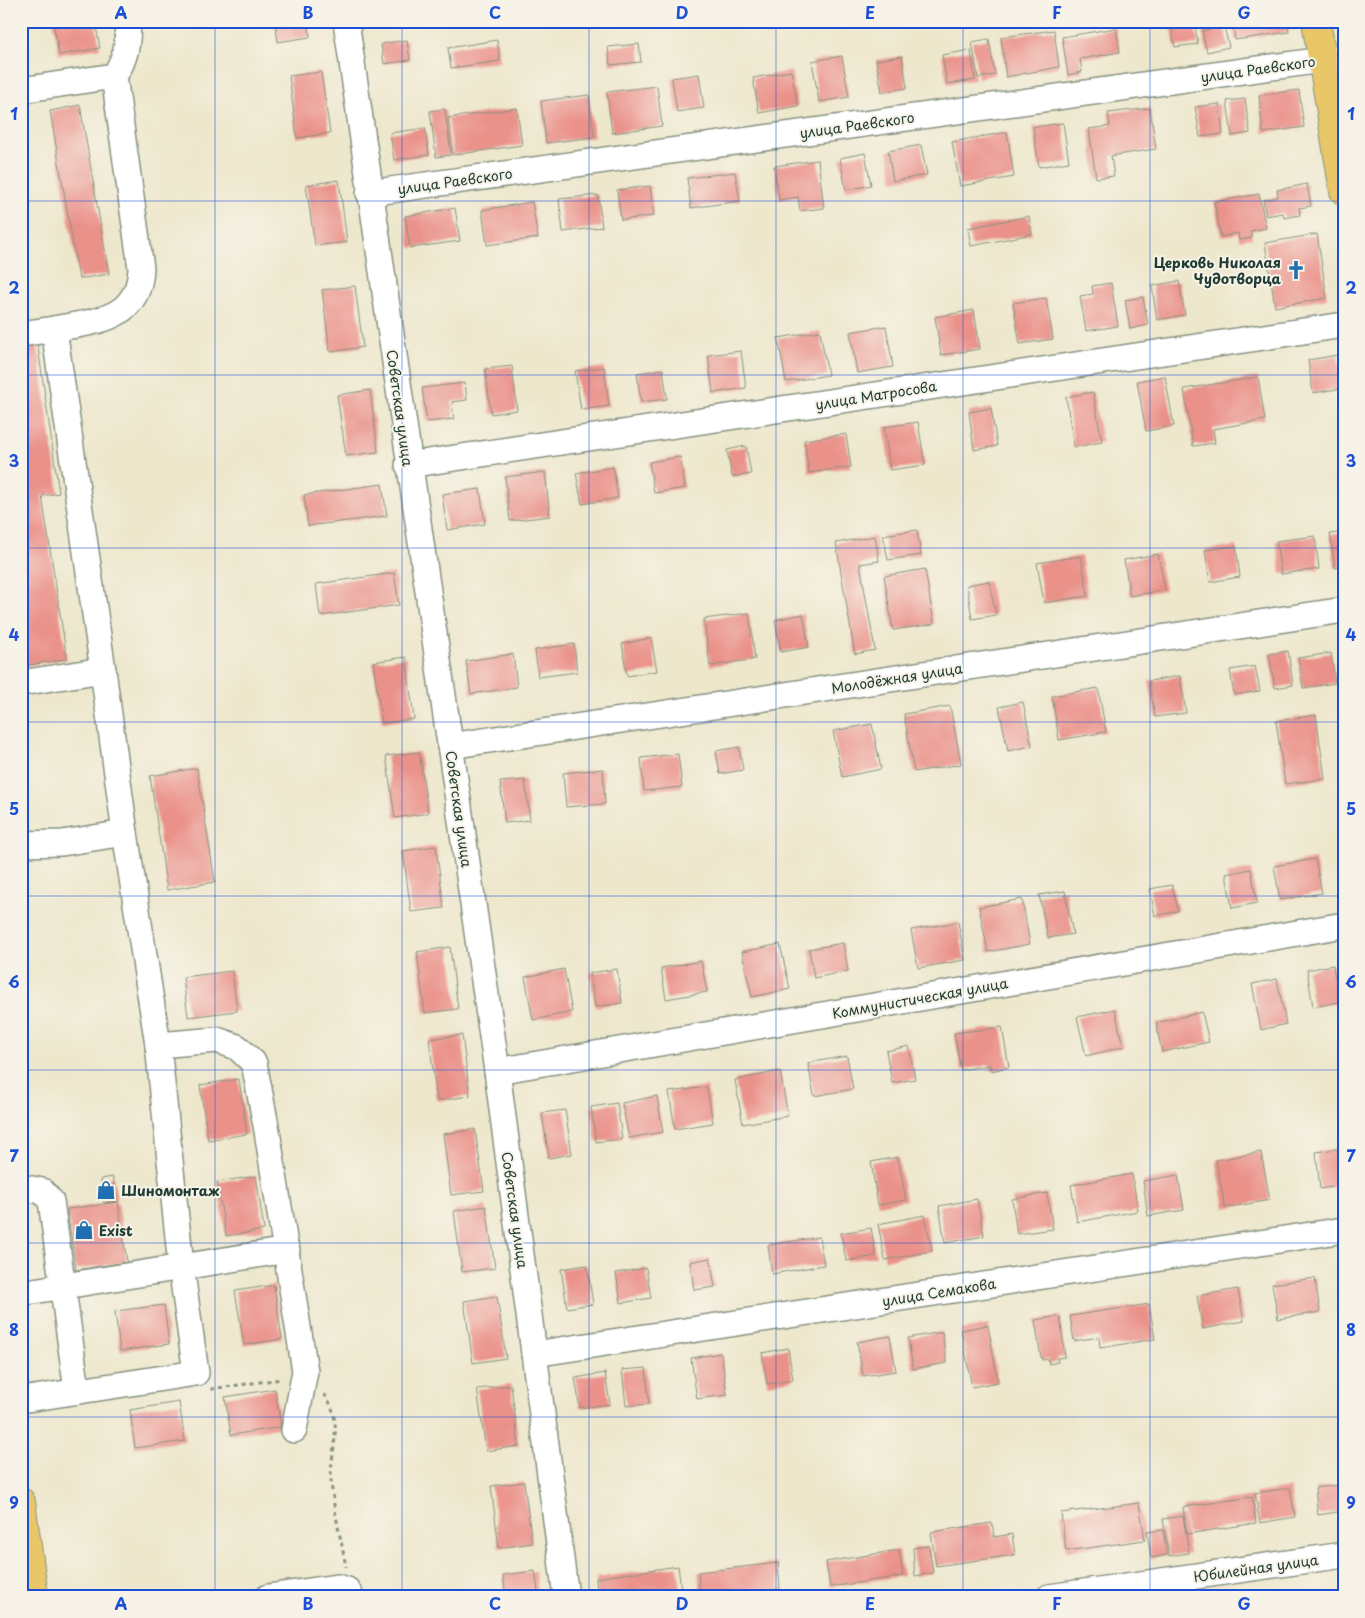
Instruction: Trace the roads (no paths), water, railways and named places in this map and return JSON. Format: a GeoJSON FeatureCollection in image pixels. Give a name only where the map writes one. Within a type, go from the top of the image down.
{"type":"FeatureCollection","features":[{"type":"Feature","properties":{"kind":"main road"},"geometry":{"type":"LineString","coordinates":[[1316,21],[1333,58],[1344,191]]}},
{"type":"Feature","properties":{"kind":"main road"},"geometry":{"type":"LineString","coordinates":[[21,1502],[34,1597]]}},
{"type":"Feature","properties":{"kind":"street"},"geometry":{"type":"LineString","coordinates":[[21,334],[108,318],[121,312],[135,295],[140,281],[140,268],[114,76],[123,63],[128,36],[127,21]]}},
{"type":"Feature","properties":{"kind":"street","name":"Советская улица"},"geometry":{"type":"LineString","coordinates":[[346,21],[408,465],[497,1071],[566,1597]]}},
{"type":"Feature","properties":{"kind":"street","name":"улица Раевского"},"geometry":{"type":"LineString","coordinates":[[369,193],[1333,58]]}},
{"type":"Feature","properties":{"kind":"street"},"geometry":{"type":"LineString","coordinates":[[21,90],[114,76]]}},
{"type":"Feature","properties":{"kind":"street","name":"улица Матросова"},"geometry":{"type":"LineString","coordinates":[[408,465],[1344,325]]}},
{"type":"Feature","properties":{"kind":"street"},"geometry":{"type":"LineString","coordinates":[[21,1400],[196,1373],[181,1266],[158,1045],[54,329]]}},
{"type":"Feature","properties":{"kind":"street","name":"Молодёжная улица"},"geometry":{"type":"LineString","coordinates":[[450,746],[1344,610]]}},
{"type":"Feature","properties":{"kind":"street"},"geometry":{"type":"LineString","coordinates":[[21,683],[103,670]]}},
{"type":"Feature","properties":{"kind":"street"},"geometry":{"type":"LineString","coordinates":[[21,844],[62,843],[126,833]]}},
{"type":"Feature","properties":{"kind":"street","name":"Коммунистическая улица"},"geometry":{"type":"LineString","coordinates":[[497,1071],[1344,925]]}},
{"type":"Feature","properties":{"kind":"street"},"geometry":{"type":"LineString","coordinates":[[158,1045],[217,1040],[237,1047],[254,1063],[287,1250],[304,1373],[294,1430]]}},
{"type":"Feature","properties":{"kind":"street"},"geometry":{"type":"LineString","coordinates":[[21,1187],[42,1191],[51,1201],[77,1391]]}},
{"type":"Feature","properties":{"kind":"street","name":"улица Семакова"},"geometry":{"type":"LineString","coordinates":[[534,1354],[1344,1230]]}},
{"type":"Feature","properties":{"kind":"street"},"geometry":{"type":"LineString","coordinates":[[21,1293],[63,1288],[181,1266],[287,1250]]}},
{"type":"Feature","properties":{"kind":"street","name":"Юбилейная улица"},"geometry":{"type":"LineString","coordinates":[[1049,1597],[1344,1555]]}},
{"type":"Feature","properties":{"kind":"street"},"geometry":{"type":"LineString","coordinates":[[268,1597],[336,1588],[347,1590],[351,1597]]}},
{"type":"Feature","properties":{"kind":"place","name":"Церковь Николая Чудотворца"},"geometry":{"type":"Point","coordinates":[1296,270]}},
{"type":"Feature","properties":{"kind":"place","name":"Шиномонтаж"},"geometry":{"type":"Point","coordinates":[106,1190]}},
{"type":"Feature","properties":{"kind":"place","name":"Exist"},"geometry":{"type":"Point","coordinates":[84,1230]}}]}
